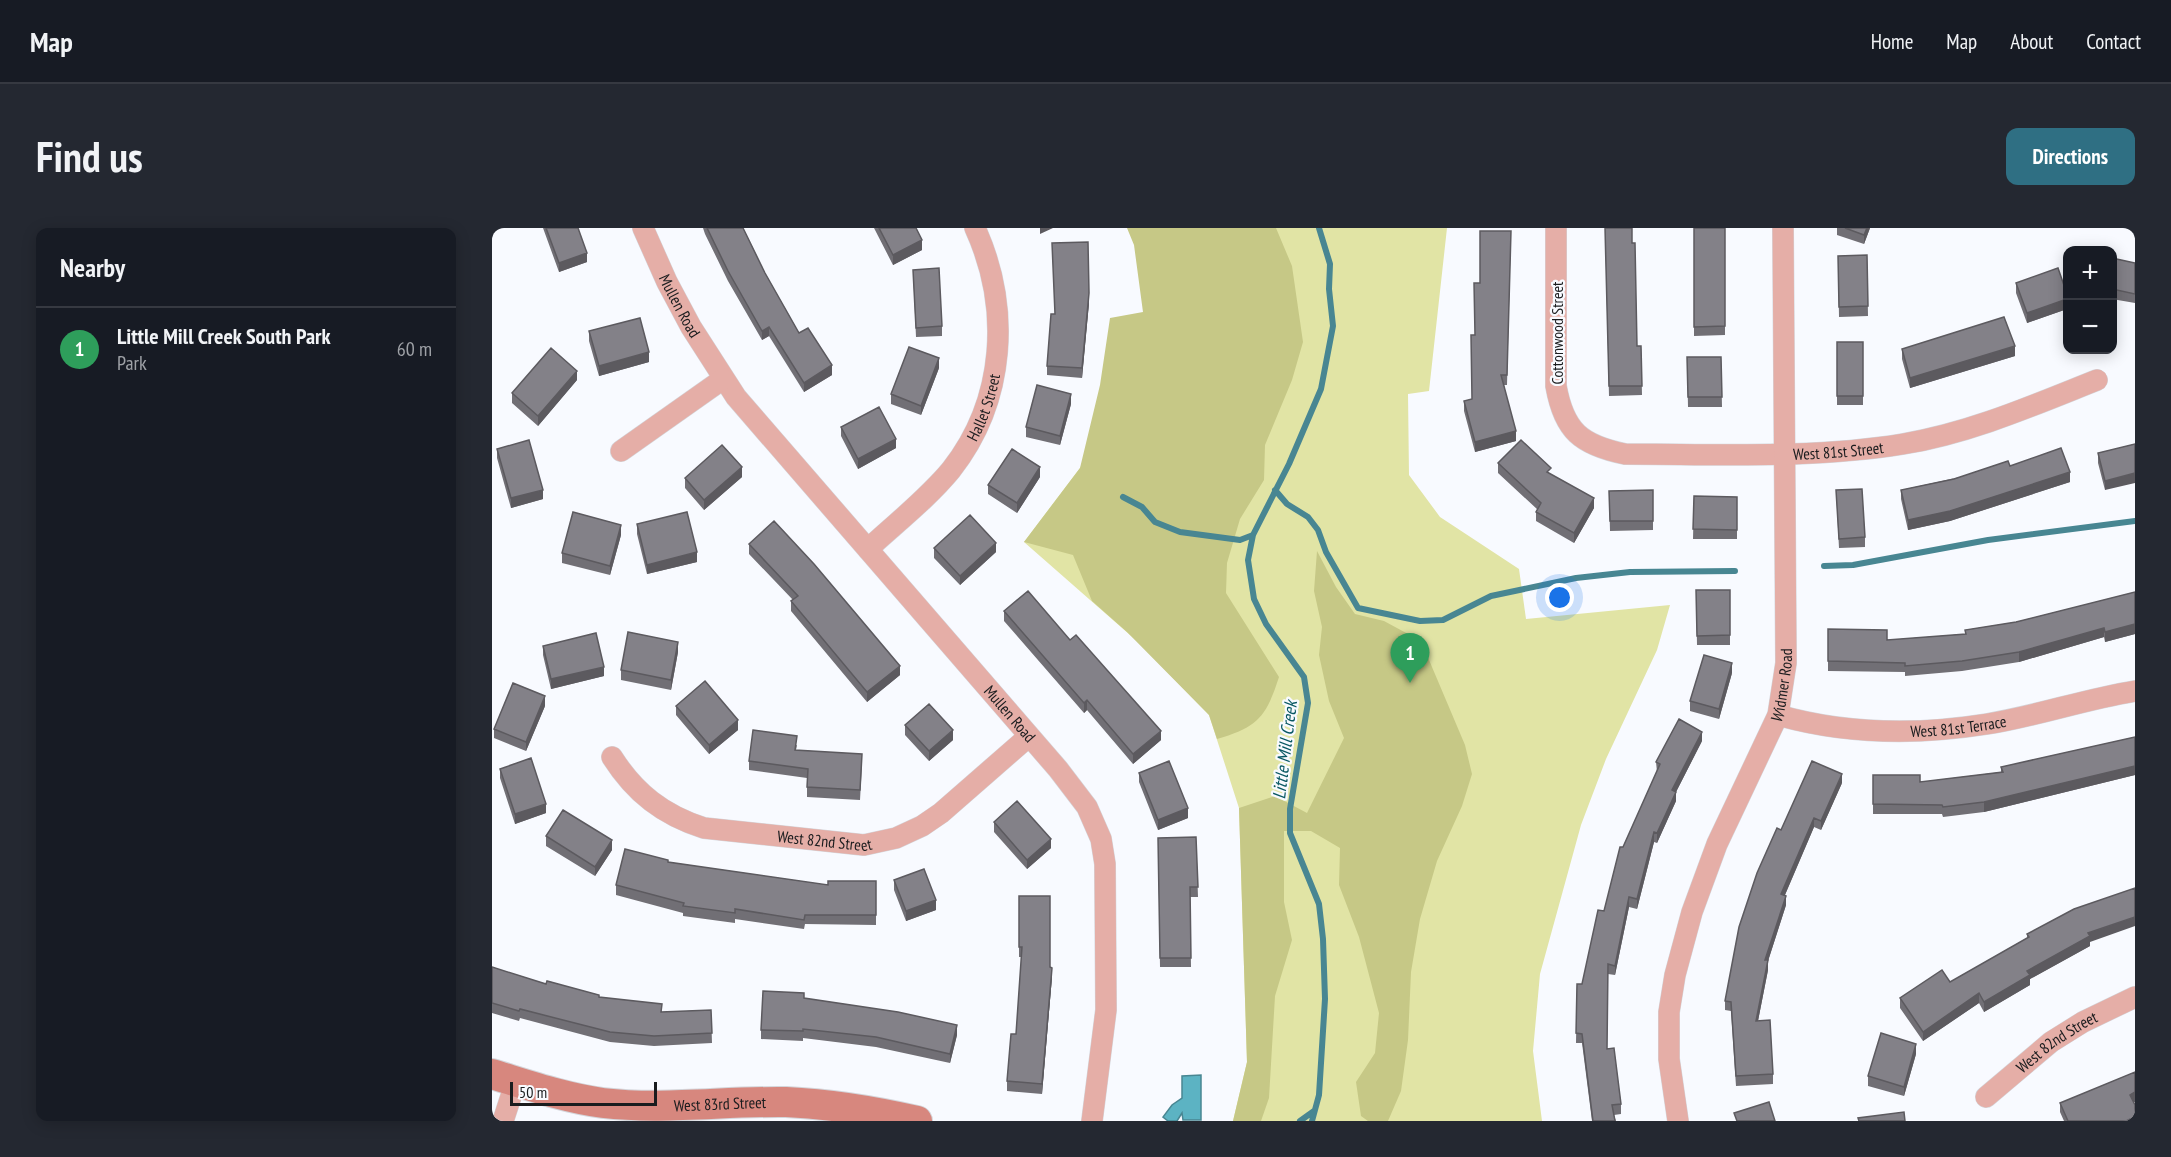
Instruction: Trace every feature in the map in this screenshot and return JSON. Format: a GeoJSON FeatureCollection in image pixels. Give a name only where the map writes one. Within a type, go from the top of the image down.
{"type":"FeatureCollection","features":[{"type":"Feature","properties":{"kind":"street","name":"Mullen Road"},"geometry":{"type":"LineString","coordinates":[[643,228],[667,282],[723,380],[798,471],[1058,769],[1087,807],[1101,839],[1105,864],[1106,1010],[1102,1061],[1092,1121]]}},
{"type":"Feature","properties":{"kind":"street","name":"Hallet Street"},"geometry":{"type":"LineString","coordinates":[[868,549],[938,485],[952,469],[974,433],[990,393],[998,351],[998,308],[986,251],[975,228]]}},
{"type":"Feature","properties":{"kind":"street","name":"Cottonwood Street"},"geometry":{"type":"LineString","coordinates":[[1556,228],[1556,386],[1560,408],[1575,434]]}},
{"type":"Feature","properties":{"kind":"street","name":"Widmer Road"},"geometry":{"type":"LineString","coordinates":[[1678,1121],[1669,1059],[1670,1012],[1675,975],[1692,912],[1717,844],[1778,715],[1786,663],[1782,228]]}},
{"type":"Feature","properties":{"kind":"street"},"geometry":{"type":"LineString","coordinates":[[621,451],[723,380]]}},
{"type":"Feature","properties":{"kind":"street","name":"West 81st Street"},"geometry":{"type":"LineString","coordinates":[[1575,434],[1598,449],[1625,454],[1844,453],[1905,444],[1988,422],[2097,380]]}},
{"type":"Feature","properties":{"kind":"street","name":"West 81st Terrace"},"geometry":{"type":"LineString","coordinates":[[1778,715],[1834,726],[1892,731],[1940,730],[1989,724],[2135,691]]}},
{"type":"Feature","properties":{"kind":"street","name":"West 82nd Street"},"geometry":{"type":"LineString","coordinates":[[612,757],[627,780],[641,794],[678,820],[704,828],[864,845],[896,838],[922,826],[1028,736]]}},
{"type":"Feature","properties":{"kind":"street","name":"West 82nd Street"},"geometry":{"type":"LineString","coordinates":[[1986,1097],[2051,1042],[2135,997]]}},
{"type":"Feature","properties":{"kind":"street"},"geometry":{"type":"LineString","coordinates":[[503,1121],[504,1077]]}},
{"type":"Feature","properties":{"kind":"street","name":"West 83rd Street"},"geometry":{"type":"LineString","coordinates":[[504,1077],[601,1102],[636,1105],[784,1102],[836,1105],[917,1121]]}},
{"type":"Feature","properties":{"kind":"green space"},"geometry":{"type":"Polygon","coordinates":[[[1127,228],[1276,228],[1292,266],[1303,342],[1292,380],[1265,445],[1264,480],[1240,519],[1227,563],[1226,593],[1279,677],[1270,702],[1251,725],[1217,739],[1209,715],[1127,632],[1092,601],[1073,555],[1024,542],[1080,468],[1100,385],[1110,318],[1143,312],[1134,245],[1127,228]]]}},
{"type":"Feature","properties":{"kind":"green space"},"geometry":{"type":"Polygon","coordinates":[[[1139,228],[1447,228],[1429,391],[1408,394],[1409,475],[1440,517],[1519,569],[1526,619],[1670,605],[1657,650],[1606,759],[1581,825],[1540,974],[1533,1051],[1542,1121],[1233,1121],[1247,1062],[1239,808],[1209,715],[1138,642],[1024,542],[1080,468],[1145,345],[1139,228]]]}},
{"type":"Feature","properties":{"kind":"green space"},"geometry":{"type":"Polygon","coordinates":[[[1317,551],[1336,587],[1355,614],[1384,621],[1421,641],[1465,745],[1472,774],[1462,806],[1437,861],[1420,919],[1411,972],[1408,1040],[1401,1091],[1388,1121],[1368,1121],[1361,1116],[1356,1082],[1375,1053],[1379,1013],[1359,937],[1339,885],[1340,848],[1311,831],[1284,831],[1284,902],[1292,940],[1275,996],[1269,1098],[1261,1121],[1233,1121],[1247,1062],[1239,808],[1275,796],[1307,813],[1344,738],[1329,701],[1319,655],[1322,627],[1314,591],[1317,551]]]}},
{"type":"Feature","properties":{"kind":"water"},"geometry":{"type":"Polygon","coordinates":[[[1201,1075],[1201,1120],[1183,1120],[1182,1113],[1177,1121],[1168,1121],[1163,1117],[1172,1105],[1182,1098],[1182,1076],[1201,1075]]]}},
{"type":"Feature","properties":{"kind":"building"},"geometry":{"type":"Polygon","coordinates":[[[546,228],[578,228],[587,253],[559,263],[546,228]]]}},
{"type":"Feature","properties":{"kind":"building"},"geometry":{"type":"Polygon","coordinates":[[[707,228],[743,228],[799,333],[808,328],[832,365],[804,383],[769,327],[762,331],[707,228]]]}},
{"type":"Feature","properties":{"kind":"building"},"geometry":{"type":"Polygon","coordinates":[[[879,228],[916,228],[922,240],[893,255],[879,228]]]}},
{"type":"Feature","properties":{"kind":"building"},"geometry":{"type":"Polygon","coordinates":[[[1605,228],[1632,228],[1632,243],[1635,243],[1637,346],[1641,346],[1642,386],[1609,386],[1605,228]]]}},
{"type":"Feature","properties":{"kind":"building"},"geometry":{"type":"Polygon","coordinates":[[[1694,228],[1725,228],[1725,326],[1694,327],[1694,228]]]}},
{"type":"Feature","properties":{"kind":"building"},"geometry":{"type":"Polygon","coordinates":[[[1845,228],[1867,228],[1864,235],[1845,228]]]}},
{"type":"Feature","properties":{"kind":"building"},"geometry":{"type":"Polygon","coordinates":[[[1480,231],[1511,231],[1507,375],[1501,375],[1516,431],[1475,442],[1464,401],[1472,399],[1471,335],[1475,335],[1474,283],[1480,283],[1480,231]]]}},
{"type":"Feature","properties":{"kind":"building"},"geometry":{"type":"Polygon","coordinates":[[[1088,242],[1089,293],[1082,368],[1047,366],[1051,314],[1055,314],[1052,243],[1088,242]]]}},
{"type":"Feature","properties":{"kind":"building"},"geometry":{"type":"Polygon","coordinates":[[[1867,255],[1868,306],[1839,307],[1838,256],[1867,255]]]}},
{"type":"Feature","properties":{"kind":"building"},"geometry":{"type":"Polygon","coordinates":[[[2117,259],[2135,263],[2135,294],[2117,290],[2117,259]]]}},
{"type":"Feature","properties":{"kind":"building"},"geometry":{"type":"Polygon","coordinates":[[[939,268],[942,326],[916,328],[913,270],[939,268]]]}},
{"type":"Feature","properties":{"kind":"building"},"geometry":{"type":"Polygon","coordinates":[[[2058,268],[2063,282],[2063,300],[2027,313],[2016,283],[2058,268]]]}},
{"type":"Feature","properties":{"kind":"building"},"geometry":{"type":"Polygon","coordinates":[[[2004,317],[2015,346],[1910,378],[1902,349],[2004,317]]]}},
{"type":"Feature","properties":{"kind":"building"},"geometry":{"type":"Polygon","coordinates":[[[640,318],[649,352],[599,366],[589,331],[640,318]]]}},
{"type":"Feature","properties":{"kind":"building"},"geometry":{"type":"Polygon","coordinates":[[[1837,342],[1863,342],[1863,396],[1837,396],[1837,342]]]}},
{"type":"Feature","properties":{"kind":"building"},"geometry":{"type":"Polygon","coordinates":[[[909,347],[939,358],[921,406],[891,394],[909,347]]]}},
{"type":"Feature","properties":{"kind":"building"},"geometry":{"type":"Polygon","coordinates":[[[551,348],[577,371],[538,416],[512,393],[551,348]]]}},
{"type":"Feature","properties":{"kind":"building"},"geometry":{"type":"Polygon","coordinates":[[[1687,357],[1721,357],[1722,397],[1688,397],[1687,357]]]}},
{"type":"Feature","properties":{"kind":"building"},"geometry":{"type":"Polygon","coordinates":[[[1037,385],[1071,394],[1060,436],[1026,427],[1037,385]]]}},
{"type":"Feature","properties":{"kind":"building"},"geometry":{"type":"Polygon","coordinates":[[[879,407],[896,439],[858,459],[841,427],[879,407]]]}},
{"type":"Feature","properties":{"kind":"building"},"geometry":{"type":"Polygon","coordinates":[[[529,440],[543,490],[511,498],[497,449],[529,440]]]}},
{"type":"Feature","properties":{"kind":"building"},"geometry":{"type":"Polygon","coordinates":[[[1521,440],[1551,468],[1547,472],[1594,498],[1574,533],[1536,512],[1541,503],[1498,463],[1521,440]]]}},
{"type":"Feature","properties":{"kind":"building"},"geometry":{"type":"Polygon","coordinates":[[[2135,444],[2135,473],[2105,481],[2098,453],[2135,444]]]}},
{"type":"Feature","properties":{"kind":"building"},"geometry":{"type":"Polygon","coordinates":[[[722,445],[742,467],[704,500],[685,478],[722,445]]]}},
{"type":"Feature","properties":{"kind":"building"},"geometry":{"type":"Polygon","coordinates":[[[2061,448],[2070,472],[1950,511],[1908,520],[1901,490],[1954,479],[2008,461],[2010,466],[2061,448]]]}},
{"type":"Feature","properties":{"kind":"building"},"geometry":{"type":"Polygon","coordinates":[[[1012,449],[1040,467],[1017,503],[988,485],[1012,449]]]}},
{"type":"Feature","properties":{"kind":"building"},"geometry":{"type":"Polygon","coordinates":[[[1862,489],[1865,537],[1839,539],[1836,490],[1862,489]]]}},
{"type":"Feature","properties":{"kind":"building"},"geometry":{"type":"Polygon","coordinates":[[[1653,490],[1653,521],[1610,521],[1609,491],[1653,490]]]}},
{"type":"Feature","properties":{"kind":"building"},"geometry":{"type":"Polygon","coordinates":[[[1694,496],[1737,497],[1737,530],[1693,529],[1694,496]]]}},
{"type":"Feature","properties":{"kind":"building"},"geometry":{"type":"Polygon","coordinates":[[[573,512],[621,525],[610,566],[562,553],[573,512]]]}},
{"type":"Feature","properties":{"kind":"building"},"geometry":{"type":"Polygon","coordinates":[[[687,512],[697,552],[647,565],[637,524],[687,512]]]}},
{"type":"Feature","properties":{"kind":"building"},"geometry":{"type":"Polygon","coordinates":[[[970,515],[996,543],[960,576],[934,548],[970,515]]]}},
{"type":"Feature","properties":{"kind":"building"},"geometry":{"type":"Polygon","coordinates":[[[774,521],[814,564],[900,666],[867,692],[791,601],[798,596],[749,544],[774,521]]]}},
{"type":"Feature","properties":{"kind":"building"},"geometry":{"type":"Polygon","coordinates":[[[1696,590],[1730,590],[1730,635],[1697,636],[1696,590]]]}},
{"type":"Feature","properties":{"kind":"building"},"geometry":{"type":"Polygon","coordinates":[[[1028,591],[1070,640],[1076,635],[1161,731],[1133,754],[1087,700],[1084,703],[1004,611],[1028,591]]]}},
{"type":"Feature","properties":{"kind":"building"},"geometry":{"type":"Polygon","coordinates":[[[2135,592],[2135,624],[2105,632],[2104,628],[2019,652],[1962,661],[1905,666],[1905,663],[1828,661],[1828,629],[1887,630],[1887,640],[1966,634],[1965,630],[2016,622],[2135,592]]]}},
{"type":"Feature","properties":{"kind":"building"},"geometry":{"type":"Polygon","coordinates":[[[628,632],[678,642],[671,680],[621,670],[628,632]]]}},
{"type":"Feature","properties":{"kind":"building"},"geometry":{"type":"Polygon","coordinates":[[[596,633],[604,667],[551,679],[543,646],[596,633]]]}},
{"type":"Feature","properties":{"kind":"building"},"geometry":{"type":"Polygon","coordinates":[[[1704,655],[1732,663],[1719,709],[1690,701],[1704,655]]]}},
{"type":"Feature","properties":{"kind":"building"},"geometry":{"type":"Polygon","coordinates":[[[705,681],[738,720],[709,745],[676,706],[705,681]]]}},
{"type":"Feature","properties":{"kind":"building"},"geometry":{"type":"Polygon","coordinates":[[[513,683],[545,696],[526,742],[494,729],[513,683]]]}},
{"type":"Feature","properties":{"kind":"building"},"geometry":{"type":"Polygon","coordinates":[[[929,704],[953,730],[929,751],[905,725],[929,704]]]}},
{"type":"Feature","properties":{"kind":"building"},"geometry":{"type":"Polygon","coordinates":[[[1679,719],[1702,732],[1672,790],[1676,792],[1657,833],[1654,832],[1637,899],[1629,897],[1615,966],[1608,964],[1607,1049],[1614,1048],[1621,1104],[1612,1105],[1615,1121],[1593,1121],[1582,1034],[1576,1033],[1577,984],[1582,984],[1598,910],[1604,911],[1620,847],[1623,847],[1660,764],[1656,762],[1679,719]]]}},
{"type":"Feature","properties":{"kind":"building"},"geometry":{"type":"Polygon","coordinates":[[[753,730],[797,736],[795,750],[862,754],[860,790],[807,787],[808,769],[749,761],[753,730]]]}},
{"type":"Feature","properties":{"kind":"building"},"geometry":{"type":"Polygon","coordinates":[[[2135,737],[2135,766],[1984,802],[1943,807],[1942,805],[1873,804],[1873,775],[1920,775],[1920,782],[2003,772],[2001,767],[2135,737]]]}},
{"type":"Feature","properties":{"kind":"building"},"geometry":{"type":"Polygon","coordinates":[[[531,758],[546,804],[515,814],[500,769],[531,758]]]}},
{"type":"Feature","properties":{"kind":"building"},"geometry":{"type":"Polygon","coordinates":[[[1169,761],[1188,808],[1158,820],[1139,773],[1169,761]]]}},
{"type":"Feature","properties":{"kind":"building"},"geometry":{"type":"Polygon","coordinates":[[[1812,761],[1842,774],[1821,821],[1814,818],[1781,894],[1786,896],[1765,960],[1768,960],[1756,1021],[1770,1020],[1773,1074],[1736,1076],[1731,1002],[1725,1001],[1739,927],[1757,873],[1777,828],[1781,830],[1812,761]]]}},
{"type":"Feature","properties":{"kind":"building"},"geometry":{"type":"Polygon","coordinates":[[[1017,801],[1051,839],[1027,860],[994,822],[1017,801]]]}},
{"type":"Feature","properties":{"kind":"building"},"geometry":{"type":"Polygon","coordinates":[[[563,810],[612,840],[595,867],[546,836],[563,810]]]}},
{"type":"Feature","properties":{"kind":"building"},"geometry":{"type":"Polygon","coordinates":[[[1196,837],[1198,887],[1190,887],[1191,958],[1160,958],[1158,838],[1196,837]]]}},
{"type":"Feature","properties":{"kind":"building"},"geometry":{"type":"Polygon","coordinates":[[[625,849],[668,860],[668,862],[828,885],[828,881],[876,881],[876,915],[805,915],[804,920],[735,909],[735,913],[683,906],[684,903],[616,885],[625,849]]]}},
{"type":"Feature","properties":{"kind":"building"},"geometry":{"type":"Polygon","coordinates":[[[924,869],[936,900],[906,911],[894,880],[924,869]]]}},
{"type":"Feature","properties":{"kind":"building"},"geometry":{"type":"Polygon","coordinates":[[[2135,888],[2135,917],[2088,933],[2090,936],[2027,971],[2030,975],[1984,1002],[1979,993],[1923,1032],[1900,998],[1942,970],[1950,982],[2029,937],[2027,934],[2074,909],[2135,888]]]}},
{"type":"Feature","properties":{"kind":"building"},"geometry":{"type":"Polygon","coordinates":[[[1019,896],[1050,896],[1050,967],[1052,968],[1042,1084],[1007,1081],[1011,1034],[1016,1034],[1022,947],[1019,947],[1019,896]]]}},
{"type":"Feature","properties":{"kind":"building"},"geometry":{"type":"Polygon","coordinates":[[[492,967],[546,984],[547,981],[599,995],[599,997],[662,1004],[661,1012],[711,1010],[712,1033],[654,1036],[610,1032],[492,1003],[492,967]]]}},
{"type":"Feature","properties":{"kind":"building"},"geometry":{"type":"Polygon","coordinates":[[[763,991],[804,993],[804,998],[898,1012],[957,1025],[950,1054],[876,1037],[803,1029],[803,1031],[761,1030],[763,991]]]}},
{"type":"Feature","properties":{"kind":"building"},"geometry":{"type":"Polygon","coordinates":[[[1881,1033],[1916,1044],[1904,1087],[1868,1076],[1881,1033]]]}},
{"type":"Feature","properties":{"kind":"building"},"geometry":{"type":"Polygon","coordinates":[[[2135,1072],[2135,1092],[2130,1095],[2135,1105],[2135,1117],[2126,1121],[2068,1121],[2060,1103],[2135,1072]]]}},
{"type":"Feature","properties":{"kind":"building"},"geometry":{"type":"Polygon","coordinates":[[[1769,1102],[1775,1121],[1737,1121],[1734,1113],[1769,1102]]]}},
{"type":"Feature","properties":{"kind":"building"},"geometry":{"type":"Polygon","coordinates":[[[1904,1112],[1905,1121],[1859,1121],[1858,1118],[1904,1112]]]}},
{"type":"Feature","properties":{"kind":"waterway","name":"Little Mill Creek"},"geometry":{"type":"LineString","coordinates":[[1312,1121],[1319,1095],[1325,999],[1323,939],[1319,904],[1290,833],[1290,809],[1308,703],[1304,677],[1266,624],[1254,599],[1248,560],[1253,535],[1289,464],[1321,389],[1333,326],[1329,289],[1330,264],[1319,228]]}},
{"type":"Feature","properties":{"kind":"waterway"},"geometry":{"type":"LineString","coordinates":[[1275,490],[1287,504],[1308,517],[1318,530],[1326,552],[1358,608],[1420,621],[1443,620],[1491,596],[1576,578],[1630,572],[1735,571]]}},
{"type":"Feature","properties":{"kind":"waterway"},"geometry":{"type":"LineString","coordinates":[[1123,497],[1142,507],[1155,522],[1180,532],[1240,540],[1253,535]]}},
{"type":"Feature","properties":{"kind":"waterway"},"geometry":{"type":"LineString","coordinates":[[1824,566],[1853,565],[1988,540],[2135,521]]}},
{"type":"Feature","properties":{"kind":"waterway"},"geometry":{"type":"LineString","coordinates":[[1300,1121],[1314,1111]]}},
{"type":"Feature","properties":{"kind":"place","name":"Little Mill Creek South Park"},"geometry":{"type":"Point","coordinates":[1410,683]}}]}
